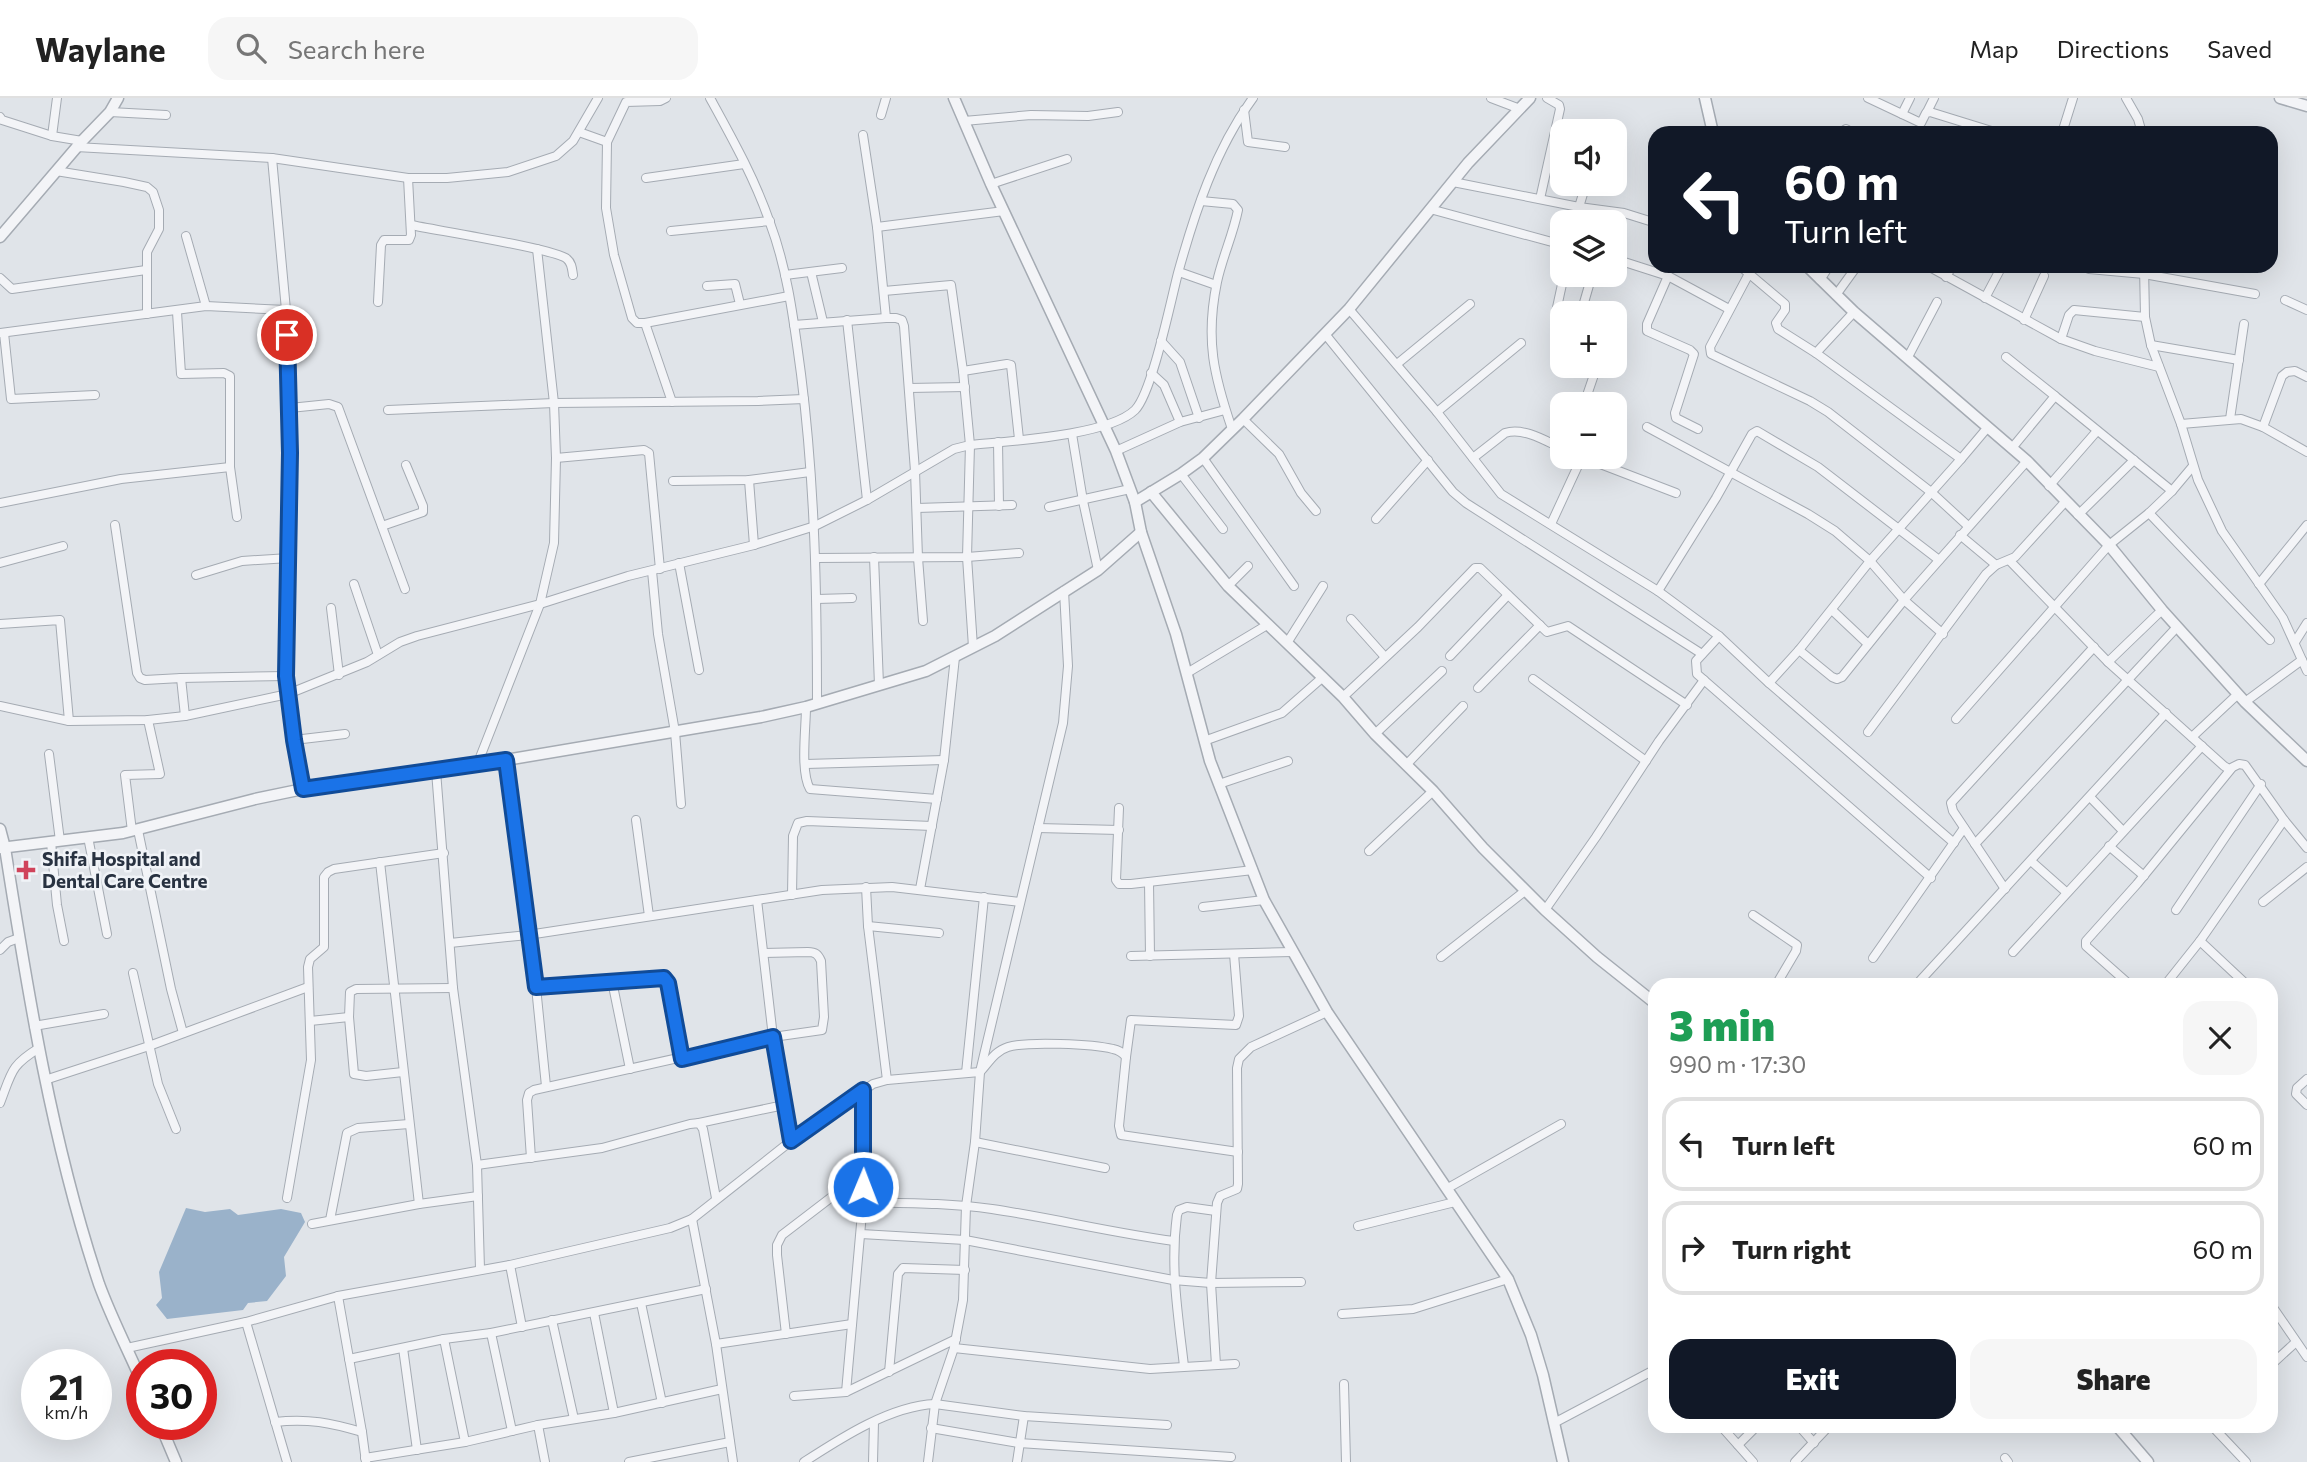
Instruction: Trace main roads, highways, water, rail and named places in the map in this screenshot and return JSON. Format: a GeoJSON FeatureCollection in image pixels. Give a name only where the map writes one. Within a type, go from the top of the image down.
{"type":"FeatureCollection","features":[{"type":"Feature","properties":{"kind":"water"},"geometry":{"type":"Polygon","coordinates":[[[186,1208],[205,1212],[230,1209],[238,1215],[281,1209],[301,1213],[305,1222],[284,1257],[286,1276],[267,1301],[248,1303],[243,1310],[167,1319],[156,1305],[162,1298],[159,1272],[186,1208]]]}},
{"type":"Feature","properties":{"kind":"place","name":"Shifa Hospital and Dental Care Centre"},"geometry":{"type":"Point","coordinates":[26,870]}}]}
